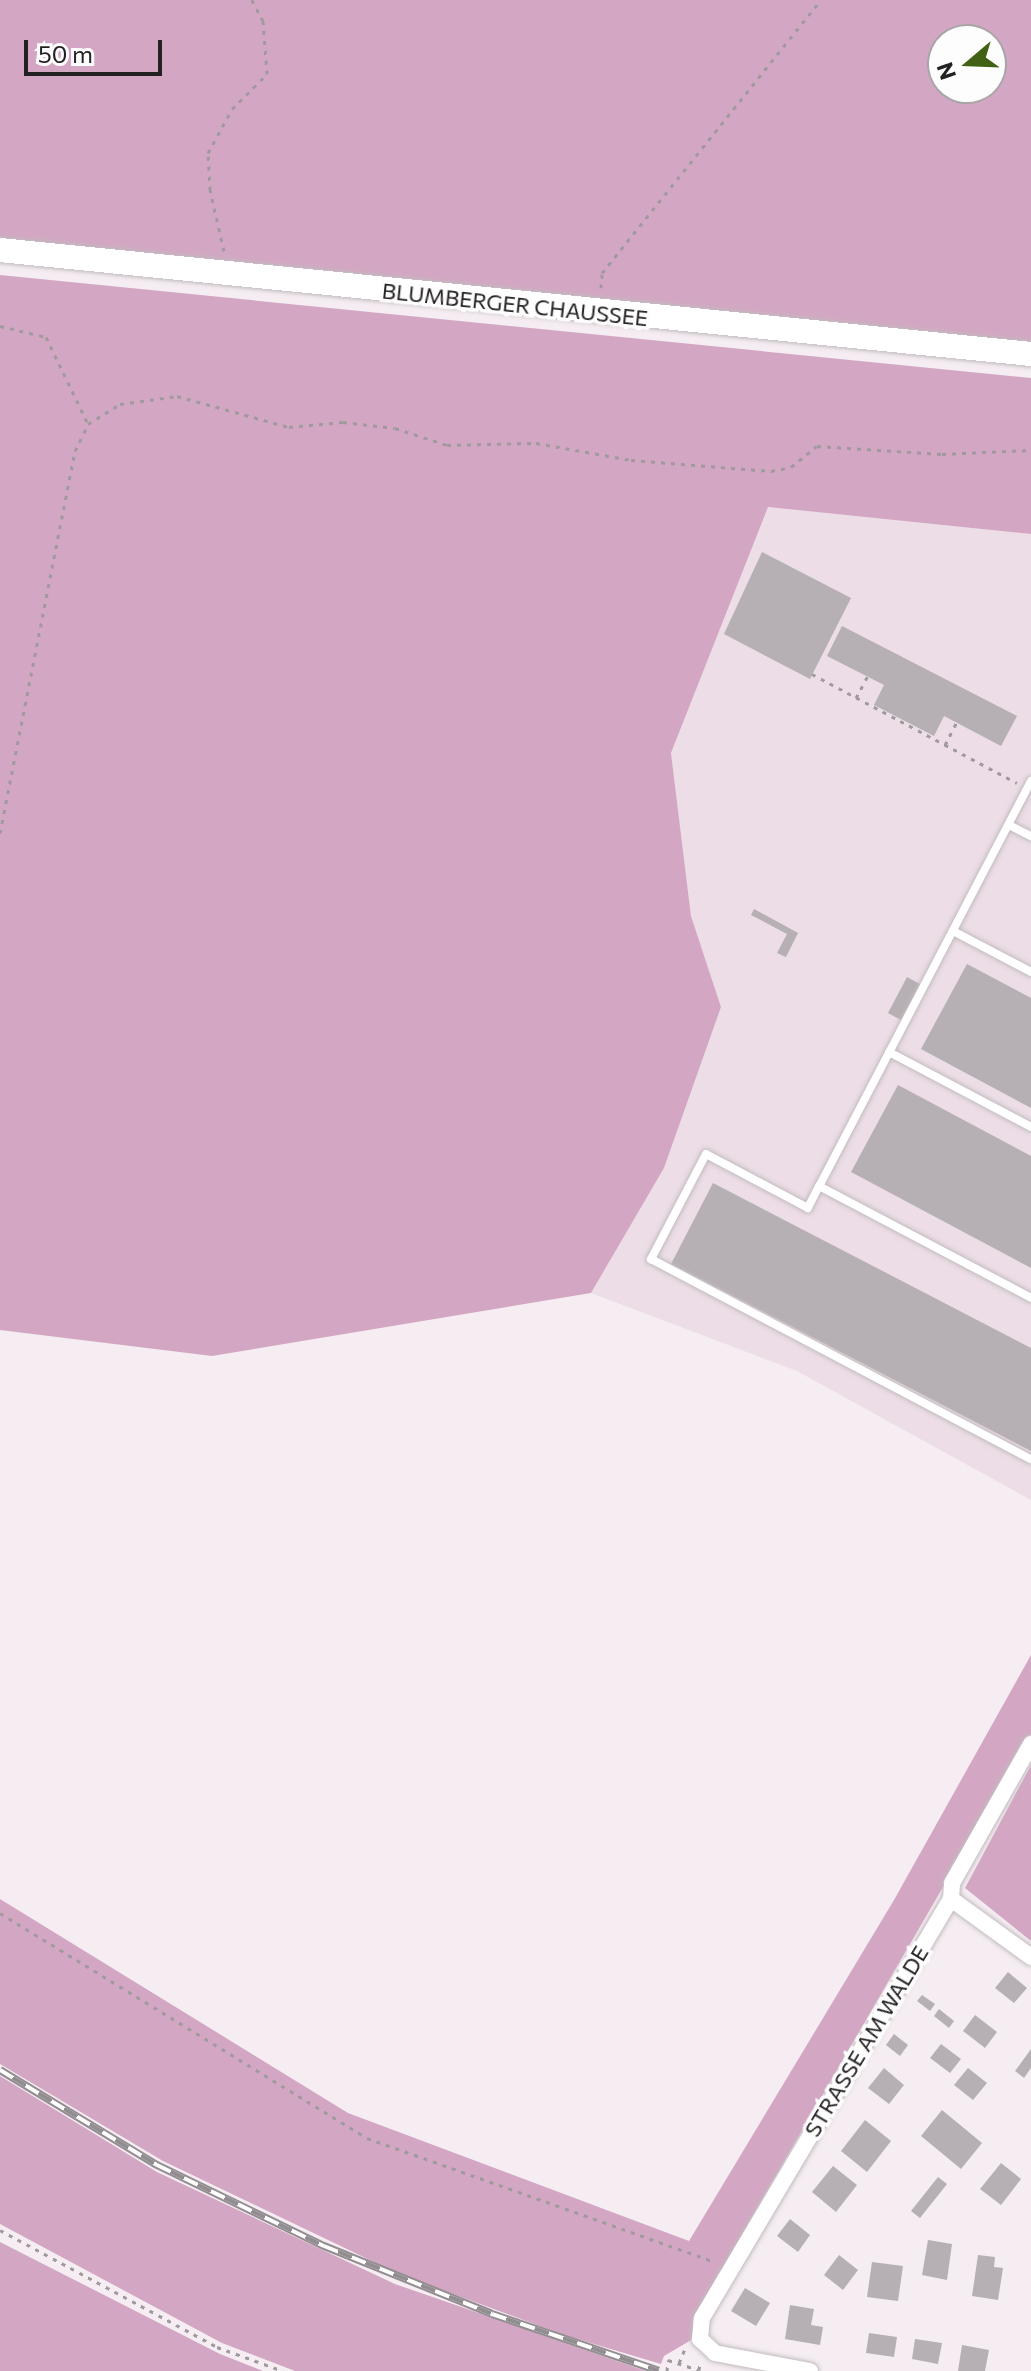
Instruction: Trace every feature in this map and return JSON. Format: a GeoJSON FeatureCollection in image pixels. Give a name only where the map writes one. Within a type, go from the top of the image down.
{"type":"FeatureCollection","features":[{"type":"Feature","properties":{"kind":"main road","name":"BLUMBERGER CHAUSSEE"},"geometry":{"type":"LineString","coordinates":[[0,250],[230,276],[1031,354]]}},
{"type":"Feature","properties":{"kind":"street","name":"STRASSE AM WALDE"},"geometry":{"type":"LineString","coordinates":[[810,2371],[736,2360],[715,2353],[700,2339],[702,2318],[951,1899],[952,1883],[1031,1744]]}},
{"type":"Feature","properties":{"kind":"street"},"geometry":{"type":"LineString","coordinates":[[951,1899],[1031,1957]]}},
{"type":"Feature","properties":{"kind":"lane"},"geometry":{"type":"LineString","coordinates":[[1029,785],[808,1208],[706,1154],[651,1259],[1031,1459]]}},
{"type":"Feature","properties":{"kind":"lane"},"geometry":{"type":"LineString","coordinates":[[1009,825],[1031,836]]}},
{"type":"Feature","properties":{"kind":"lane"},"geometry":{"type":"LineString","coordinates":[[953,931],[1031,972]]}},
{"type":"Feature","properties":{"kind":"lane"},"geometry":{"type":"LineString","coordinates":[[889,1052],[1031,1127]]}},
{"type":"Feature","properties":{"kind":"lane"},"geometry":{"type":"LineString","coordinates":[[819,1186],[1031,1298]]}},
{"type":"Feature","properties":{"kind":"path"},"geometry":{"type":"LineString","coordinates":[[230,276],[210,190],[208,153],[232,109],[267,74],[263,21],[252,0]]}},
{"type":"Feature","properties":{"kind":"path"},"geometry":{"type":"LineString","coordinates":[[600,312],[602,273],[821,0]]}},
{"type":"Feature","properties":{"kind":"path"},"geometry":{"type":"LineString","coordinates":[[0,326],[46,337],[88,424]]}},
{"type":"Feature","properties":{"kind":"path"},"geometry":{"type":"LineString","coordinates":[[0,833],[75,451],[88,424],[120,404],[177,396],[289,427],[343,422],[395,428],[447,445],[536,443],[631,460],[771,471],[791,467],[817,446],[942,454],[1031,450]]}},
{"type":"Feature","properties":{"kind":"path"},"geometry":{"type":"LineString","coordinates":[[812,674],[945,745],[1029,785]]}},
{"type":"Feature","properties":{"kind":"path"},"geometry":{"type":"LineString","coordinates":[[856,698],[867,677]]}},
{"type":"Feature","properties":{"kind":"path"},"geometry":{"type":"LineString","coordinates":[[945,745],[956,723]]}},
{"type":"Feature","properties":{"kind":"path"},"geometry":{"type":"LineString","coordinates":[[0,1913],[367,2138],[731,2267]]}},
{"type":"Feature","properties":{"kind":"path"},"geometry":{"type":"LineString","coordinates":[[0,2230],[217,2347],[283,2371]]}},
{"type":"Feature","properties":{"kind":"path"},"geometry":{"type":"LineString","coordinates":[[667,2371],[668,2360],[699,2370],[701,2365],[688,2345],[679,2363]]}},
{"type":"Feature","properties":{"kind":"shaded area"},"geometry":{"type":"Polygon","coordinates":[[[0,0],[1031,0],[1031,342],[0,238],[0,0]]]}},
{"type":"Feature","properties":{"kind":"shaded area"},"geometry":{"type":"Polygon","coordinates":[[[0,275],[1031,378],[1031,534],[768,507],[671,753],[691,916],[721,1007],[664,1168],[591,1293],[212,1356],[0,1330],[0,275]]]}},
{"type":"Feature","properties":{"kind":"shaded area"},"geometry":{"type":"Polygon","coordinates":[[[768,507],[1031,534],[1031,1500],[797,1371],[591,1293],[664,1168],[721,1007],[691,916],[671,753],[768,507]]]}},
{"type":"Feature","properties":{"kind":"shaded area"},"geometry":{"type":"Polygon","coordinates":[[[1031,1655],[1031,1735],[693,2319],[693,2339],[664,2356],[661,2364],[567,2336],[399,2274],[163,2161],[0,2064],[0,1899],[348,2113],[689,2241],[894,1900],[1031,1655]]]}},
{"type":"Feature","properties":{"kind":"shaded area"},"geometry":{"type":"Polygon","coordinates":[[[1031,1765],[1031,1941],[965,1888],[1031,1765]]]}},
{"type":"Feature","properties":{"kind":"shaded area"},"geometry":{"type":"Polygon","coordinates":[[[0,2076],[157,2172],[395,2284],[646,2371],[295,2371],[222,2343],[0,2224],[0,2076]]]}},
{"type":"Feature","properties":{"kind":"shaded area"},"geometry":{"type":"Polygon","coordinates":[[[0,2242],[220,2354],[263,2371],[0,2371],[0,2242]]]}},
{"type":"Feature","properties":{"kind":"building"},"geometry":{"type":"Polygon","coordinates":[[[762,552],[851,598],[810,679],[724,634],[762,552]]]}},
{"type":"Feature","properties":{"kind":"building"},"geometry":{"type":"Polygon","coordinates":[[[842,626],[1017,716],[1001,746],[944,716],[934,736],[874,705],[884,685],[827,656],[842,626]]]}},
{"type":"Feature","properties":{"kind":"building"},"geometry":{"type":"Polygon","coordinates":[[[754,909],[798,933],[786,957],[777,953],[787,934],[751,915],[754,909]]]}},
{"type":"Feature","properties":{"kind":"building"},"geometry":{"type":"Polygon","coordinates":[[[967,964],[1031,998],[1031,1108],[921,1049],[967,964]]]}},
{"type":"Feature","properties":{"kind":"building"},"geometry":{"type":"Polygon","coordinates":[[[907,977],[920,984],[901,1020],[888,1013],[907,977]]]}},
{"type":"Feature","properties":{"kind":"building"},"geometry":{"type":"Polygon","coordinates":[[[898,1085],[1031,1156],[1031,1268],[851,1172],[898,1085]]]}},
{"type":"Feature","properties":{"kind":"building"},"geometry":{"type":"Polygon","coordinates":[[[713,1183],[1031,1348],[1031,1451],[671,1264],[713,1183]]]}},
{"type":"Feature","properties":{"kind":"building"},"geometry":{"type":"Polygon","coordinates":[[[1008,1972],[1027,1988],[1014,2003],[995,1988],[1008,1972]]]}},
{"type":"Feature","properties":{"kind":"building"},"geometry":{"type":"Polygon","coordinates":[[[922,1995],[935,2004],[930,2011],[917,2001],[922,1995]]]}},
{"type":"Feature","properties":{"kind":"building"},"geometry":{"type":"Polygon","coordinates":[[[939,2009],[954,2021],[949,2028],[934,2016],[939,2009]]]}},
{"type":"Feature","properties":{"kind":"building"},"geometry":{"type":"Polygon","coordinates":[[[975,2015],[997,2032],[985,2048],[963,2031],[975,2015]]]}},
{"type":"Feature","properties":{"kind":"building"},"geometry":{"type":"Polygon","coordinates":[[[894,2034],[908,2045],[900,2056],[886,2045],[894,2034]]]}},
{"type":"Feature","properties":{"kind":"building"},"geometry":{"type":"Polygon","coordinates":[[[941,2044],[961,2059],[950,2073],[930,2058],[941,2044]]]}},
{"type":"Feature","properties":{"kind":"building"},"geometry":{"type":"Polygon","coordinates":[[[1031,2049],[1031,2068],[1024,2078],[1015,2071],[1031,2049]]]}},
{"type":"Feature","properties":{"kind":"building"},"geometry":{"type":"Polygon","coordinates":[[[884,2068],[904,2085],[889,2104],[868,2088],[884,2068]]]}},
{"type":"Feature","properties":{"kind":"building"},"geometry":{"type":"Polygon","coordinates":[[[968,2068],[987,2083],[973,2100],[954,2085],[968,2068]]]}},
{"type":"Feature","properties":{"kind":"building"},"geometry":{"type":"Polygon","coordinates":[[[942,2110],[982,2143],[961,2169],[921,2136],[942,2110]]]}},
{"type":"Feature","properties":{"kind":"building"},"geometry":{"type":"Polygon","coordinates":[[[865,2120],[891,2141],[867,2172],[841,2151],[865,2120]]]}},
{"type":"Feature","properties":{"kind":"building"},"geometry":{"type":"Polygon","coordinates":[[[1001,2163],[1021,2179],[1001,2205],[980,2189],[1001,2163]]]}},
{"type":"Feature","properties":{"kind":"building"},"geometry":{"type":"Polygon","coordinates":[[[833,2166],[857,2185],[836,2212],[812,2192],[833,2166]]]}},
{"type":"Feature","properties":{"kind":"building"},"geometry":{"type":"Polygon","coordinates":[[[938,2177],[947,2184],[920,2218],[911,2211],[938,2177]]]}},
{"type":"Feature","properties":{"kind":"building"},"geometry":{"type":"Polygon","coordinates":[[[790,2219],[810,2235],[798,2252],[777,2236],[790,2219]]]}},
{"type":"Feature","properties":{"kind":"building"},"geometry":{"type":"Polygon","coordinates":[[[928,2240],[952,2244],[947,2280],[922,2275],[928,2240]]]}},
{"type":"Feature","properties":{"kind":"building"},"geometry":{"type":"Polygon","coordinates":[[[839,2255],[858,2270],[843,2290],[824,2275],[839,2255]]]}},
{"type":"Feature","properties":{"kind":"building"},"geometry":{"type":"Polygon","coordinates":[[[978,2255],[995,2257],[994,2267],[1003,2268],[998,2300],[972,2296],[978,2255]]]}},
{"type":"Feature","properties":{"kind":"building"},"geometry":{"type":"Polygon","coordinates":[[[872,2262],[903,2266],[898,2301],[867,2297],[872,2262]]]}},
{"type":"Feature","properties":{"kind":"building"},"geometry":{"type":"Polygon","coordinates":[[[745,2288],[770,2303],[756,2326],[731,2311],[745,2288]]]}},
{"type":"Feature","properties":{"kind":"building"},"geometry":{"type":"Polygon","coordinates":[[[790,2305],[814,2309],[811,2325],[823,2327],[820,2345],[785,2339],[790,2305]]]}},
{"type":"Feature","properties":{"kind":"building"},"geometry":{"type":"Polygon","coordinates":[[[869,2333],[897,2337],[894,2357],[866,2353],[869,2333]]]}},
{"type":"Feature","properties":{"kind":"building"},"geometry":{"type":"Polygon","coordinates":[[[915,2339],[942,2343],[938,2364],[912,2359],[915,2339]]]}},
{"type":"Feature","properties":{"kind":"building"},"geometry":{"type":"Polygon","coordinates":[[[962,2345],[989,2350],[985,2371],[958,2371],[962,2345]]]}},
{"type":"Feature","properties":{"kind":"railway"},"geometry":{"type":"LineString","coordinates":[[0,2070],[157,2165],[324,2246],[492,2314],[659,2371]]}}]}
